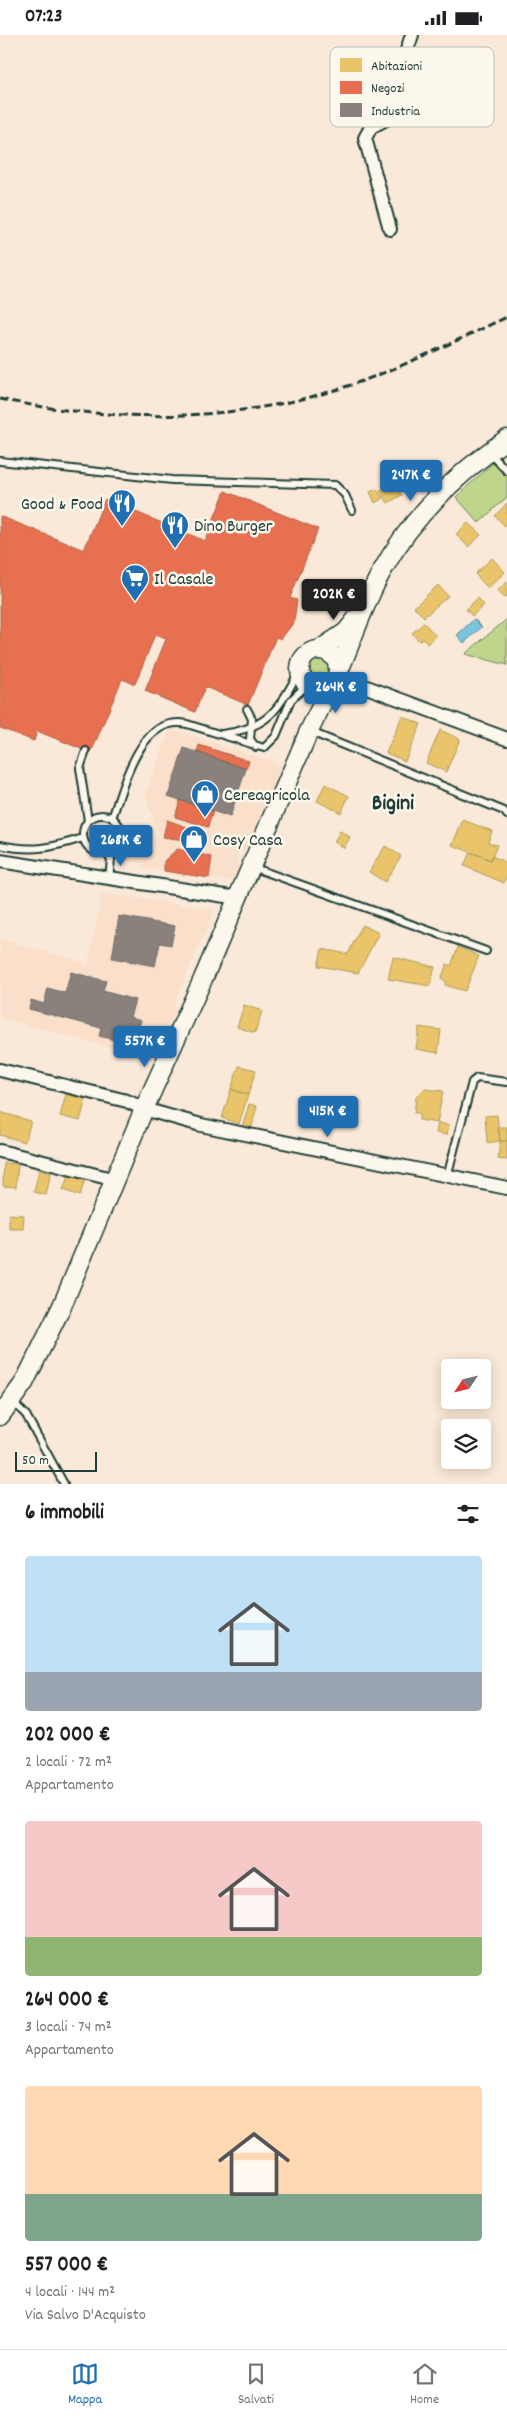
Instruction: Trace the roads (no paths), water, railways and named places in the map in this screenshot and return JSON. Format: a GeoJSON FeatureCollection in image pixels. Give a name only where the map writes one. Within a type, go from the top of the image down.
{"type":"FeatureCollection","features":[{"type":"Feature","properties":{"kind":"main road"},"geometry":{"type":"LineString","coordinates":[[309,731],[312,712],[304,658],[309,653],[319,650],[346,632],[364,607],[382,571],[413,525],[431,505],[488,451],[507,439]]}},
{"type":"Feature","properties":{"kind":"main road"},"geometry":{"type":"LineString","coordinates":[[0,1416],[24,1383],[62,1306],[144,1109],[238,898],[309,731],[355,636],[364,607]]}},
{"type":"Feature","properties":{"kind":"main road"},"geometry":{"type":"LineString","coordinates":[[319,650],[330,653],[334,657],[336,677]]}},
{"type":"Feature","properties":{"kind":"main road"},"geometry":{"type":"LineString","coordinates":[[306,680],[322,688],[336,677]]}},
{"type":"Feature","properties":{"kind":"street"},"geometry":{"type":"LineString","coordinates":[[408,47],[412,35]]}},
{"type":"Feature","properties":{"kind":"street"},"geometry":{"type":"LineString","coordinates":[[371,127],[365,138],[390,229]]}},
{"type":"Feature","properties":{"kind":"street"},"geometry":{"type":"LineString","coordinates":[[336,677],[507,739]]}},
{"type":"Feature","properties":{"kind":"street"},"geometry":{"type":"LineString","coordinates":[[0,861],[238,898]]}},
{"type":"Feature","properties":{"kind":"street"},"geometry":{"type":"LineString","coordinates":[[0,1070],[127,1101],[144,1109],[201,1125],[507,1188]]}},
{"type":"Feature","properties":{"kind":"street"},"geometry":{"type":"LineString","coordinates":[[0,1151],[116,1179]]}},
{"type":"Feature","properties":{"kind":"lane"},"geometry":{"type":"LineString","coordinates":[[488,451],[507,471]]}},
{"type":"Feature","properties":{"kind":"lane"},"geometry":{"type":"LineString","coordinates":[[0,461],[172,480],[335,485],[345,495],[352,510]]}},
{"type":"Feature","properties":{"kind":"lane"},"geometry":{"type":"LineString","coordinates":[[220,734],[251,729],[270,716],[306,680]]}},
{"type":"Feature","properties":{"kind":"lane"},"geometry":{"type":"LineString","coordinates":[[112,818],[129,768],[150,735],[162,726],[175,721],[257,747],[267,746],[276,736],[290,700],[306,680]]}},
{"type":"Feature","properties":{"kind":"lane"},"geometry":{"type":"LineString","coordinates":[[247,709],[252,719],[250,739],[257,747]]}},
{"type":"Feature","properties":{"kind":"lane"},"geometry":{"type":"LineString","coordinates":[[309,731],[504,811],[507,815]]}},
{"type":"Feature","properties":{"kind":"lane"},"geometry":{"type":"LineString","coordinates":[[86,751],[80,768],[88,821],[83,832],[83,839],[93,851],[106,852],[115,847],[121,836],[119,826],[112,818],[102,815],[88,821]]}},
{"type":"Feature","properties":{"kind":"lane"},"geometry":{"type":"LineString","coordinates":[[0,845],[23,850],[50,849],[83,839]]}},
{"type":"Feature","properties":{"kind":"lane"},"geometry":{"type":"LineString","coordinates":[[106,852],[111,859],[112,869],[109,879]]}},
{"type":"Feature","properties":{"kind":"lane"},"geometry":{"type":"LineString","coordinates":[[251,866],[486,951]]}},
{"type":"Feature","properties":{"kind":"lane"},"geometry":{"type":"LineString","coordinates":[[447,1177],[472,1082],[477,1078],[507,1082]]}},
{"type":"Feature","properties":{"kind":"lane"},"geometry":{"type":"LineString","coordinates":[[12,1401],[26,1415],[64,1484]]}},
{"type":"Feature","properties":{"kind":"water"},"geometry":{"type":"Polygon","coordinates":[[[474,619],[482,627],[464,643],[457,635],[474,619]]]}},
{"type":"Feature","properties":{"kind":"railway"},"geometry":{"type":"LineString","coordinates":[[0,399],[90,413],[136,415],[228,412],[274,405],[319,395],[381,374],[507,317]]}},
{"type":"Feature","properties":{"kind":"place","name":"Good & Food"},"geometry":{"type":"Point","coordinates":[122,527]}},
{"type":"Feature","properties":{"kind":"place","name":"Dino Burger"},"geometry":{"type":"Point","coordinates":[175,549]}},
{"type":"Feature","properties":{"kind":"place","name":"Il Casale"},"geometry":{"type":"Point","coordinates":[135,602]}},
{"type":"Feature","properties":{"kind":"place","name":"Cereagricola"},"geometry":{"type":"Point","coordinates":[205,818]}},
{"type":"Feature","properties":{"kind":"place","name":"Cosy Casa"},"geometry":{"type":"Point","coordinates":[194,863]}},
{"type":"Feature","properties":{"kind":"district","name":"Bigini"},"geometry":{"type":"Point","coordinates":[393,801]}}]}
